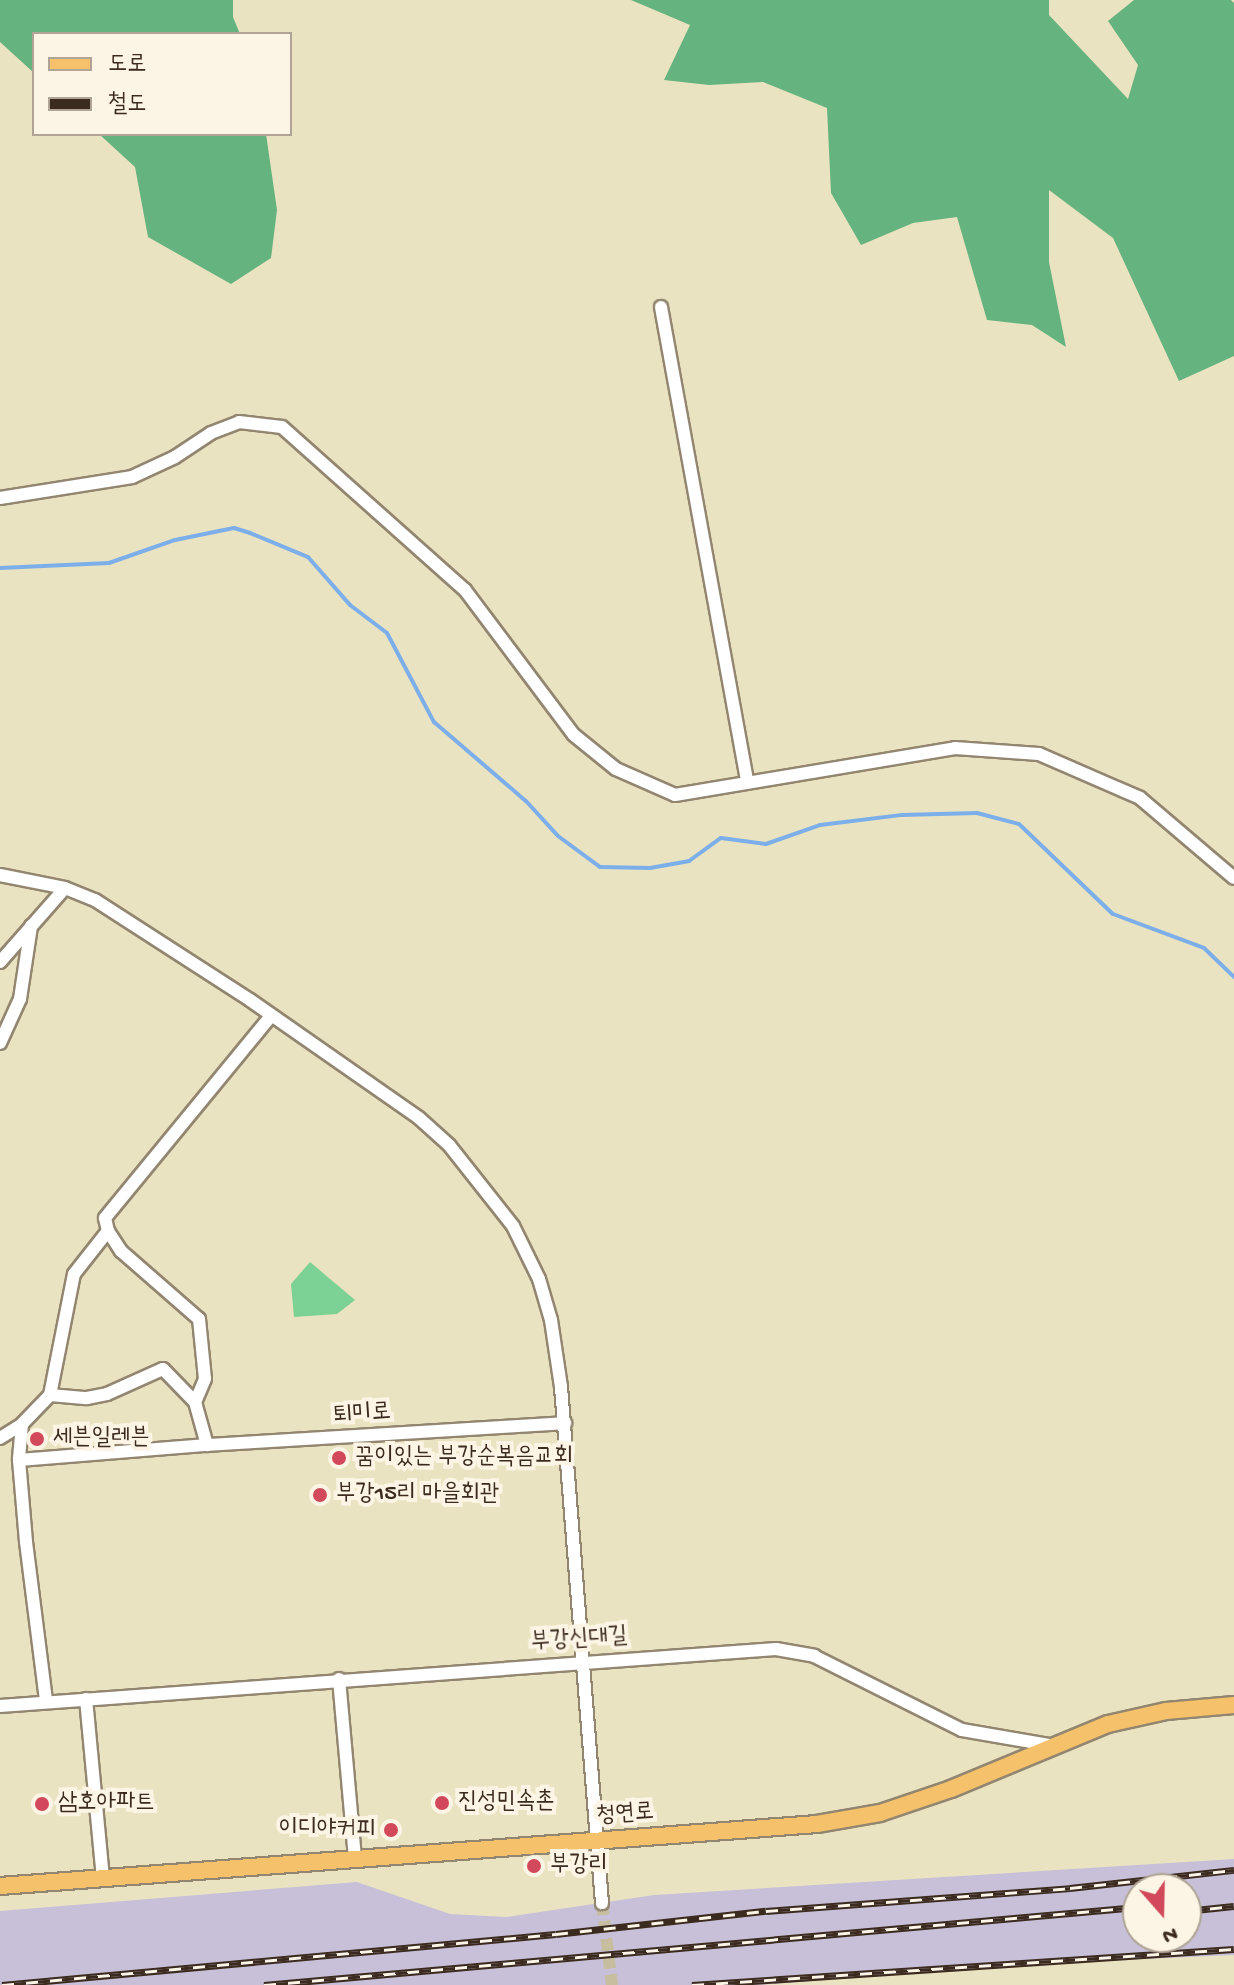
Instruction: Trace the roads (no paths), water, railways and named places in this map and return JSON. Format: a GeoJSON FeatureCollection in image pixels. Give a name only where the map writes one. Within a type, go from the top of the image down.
{"type":"FeatureCollection","features":[{"type":"Feature","properties":{"kind":"main road","name":"청연로"},"geometry":{"type":"LineString","coordinates":[[0,1886],[817,1824],[880,1813],[951,1789],[1108,1724],[1151,1714],[1234,1705]]}},
{"type":"Feature","properties":{"kind":"street"},"geometry":{"type":"LineString","coordinates":[[661,307],[747,780]]}},
{"type":"Feature","properties":{"kind":"street"},"geometry":{"type":"LineString","coordinates":[[0,498],[132,477],[175,457],[211,433],[239,422],[282,427],[465,590],[574,735],[616,769],[675,795],[747,780],[872,764],[955,748],[1039,754],[1140,798],[1234,878]]}},
{"type":"Feature","properties":{"kind":"street"},"geometry":{"type":"LineString","coordinates":[[0,875],[65,888],[95,900],[271,1016],[419,1118],[449,1145],[485,1186],[513,1226],[539,1279],[551,1320],[565,1423],[581,1662],[602,1903]]}},
{"type":"Feature","properties":{"kind":"street"},"geometry":{"type":"LineString","coordinates":[[0,962],[65,888]]}},
{"type":"Feature","properties":{"kind":"street"},"geometry":{"type":"LineString","coordinates":[[0,1043],[20,999],[31,926]]}},
{"type":"Feature","properties":{"kind":"street"},"geometry":{"type":"LineString","coordinates":[[195,1402],[205,1379],[199,1319],[121,1251],[108,1231],[105,1218],[271,1016]]}},
{"type":"Feature","properties":{"kind":"street"},"geometry":{"type":"LineString","coordinates":[[0,1438],[22,1424],[50,1395],[74,1274],[108,1231]]}},
{"type":"Feature","properties":{"kind":"street"},"geometry":{"type":"LineString","coordinates":[[19,1460],[207,1445],[195,1402],[163,1369],[97,1396],[50,1395]]}},
{"type":"Feature","properties":{"kind":"street","name":"퇴미로"},"geometry":{"type":"LineString","coordinates":[[207,1445],[565,1423]]}},
{"type":"Feature","properties":{"kind":"street"},"geometry":{"type":"LineString","coordinates":[[22,1424],[19,1460],[46,1701]]}},
{"type":"Feature","properties":{"kind":"street","name":"부강신대길"},"geometry":{"type":"LineString","coordinates":[[0,1706],[776,1649],[814,1656],[962,1730],[1055,1746]]}},
{"type":"Feature","properties":{"kind":"street"},"geometry":{"type":"LineString","coordinates":[[339,1679],[355,1859]]}},
{"type":"Feature","properties":{"kind":"street"},"geometry":{"type":"LineString","coordinates":[[86,1699],[103,1879]]}},
{"type":"Feature","properties":{"kind":"waterway"},"geometry":{"type":"LineString","coordinates":[[0,568],[109,563],[175,540],[234,528],[250,533],[308,557],[350,605],[387,633],[434,722],[526,801],[558,836],[600,867],[650,868],[689,861],[721,838],[766,844],[820,825],[902,815],[977,813],[1019,824],[1113,914],[1204,948],[1234,977]]}},
{"type":"Feature","properties":{"kind":"tunnel"},"geometry":{"type":"LineString","coordinates":[[602,1903],[612,1985]]}},
{"type":"Feature","properties":{"kind":"railway"},"geometry":{"type":"LineString","coordinates":[[2,1985],[556,1934],[766,1911],[1070,1888],[1234,1870]]}},
{"type":"Feature","properties":{"kind":"railway"},"geometry":{"type":"LineString","coordinates":[[1202,1909],[1234,1906]]}},
{"type":"Feature","properties":{"kind":"railway"},"geometry":{"type":"LineString","coordinates":[[264,1985],[1122,1908]]}},
{"type":"Feature","properties":{"kind":"railway"},"geometry":{"type":"LineString","coordinates":[[692,1985],[1234,1949]]}},
{"type":"Feature","properties":{"kind":"place","name":"세븐일레븐"},"geometry":{"type":"Point","coordinates":[37,1439]}},
{"type":"Feature","properties":{"kind":"place","name":"꿈이있는 부강순복음교회"},"geometry":{"type":"Point","coordinates":[339,1458]}},
{"type":"Feature","properties":{"kind":"place","name":"부강15리 마을회관"},"geometry":{"type":"Point","coordinates":[320,1495]}},
{"type":"Feature","properties":{"kind":"place","name":"진성민속촌"},"geometry":{"type":"Point","coordinates":[442,1803]}},
{"type":"Feature","properties":{"kind":"place","name":"삼호아파트"},"geometry":{"type":"Point","coordinates":[42,1804]}},
{"type":"Feature","properties":{"kind":"place","name":"이디야커피"},"geometry":{"type":"Point","coordinates":[391,1830]}},
{"type":"Feature","properties":{"kind":"place","name":"부강리"},"geometry":{"type":"Point","coordinates":[534,1866]}}]}
